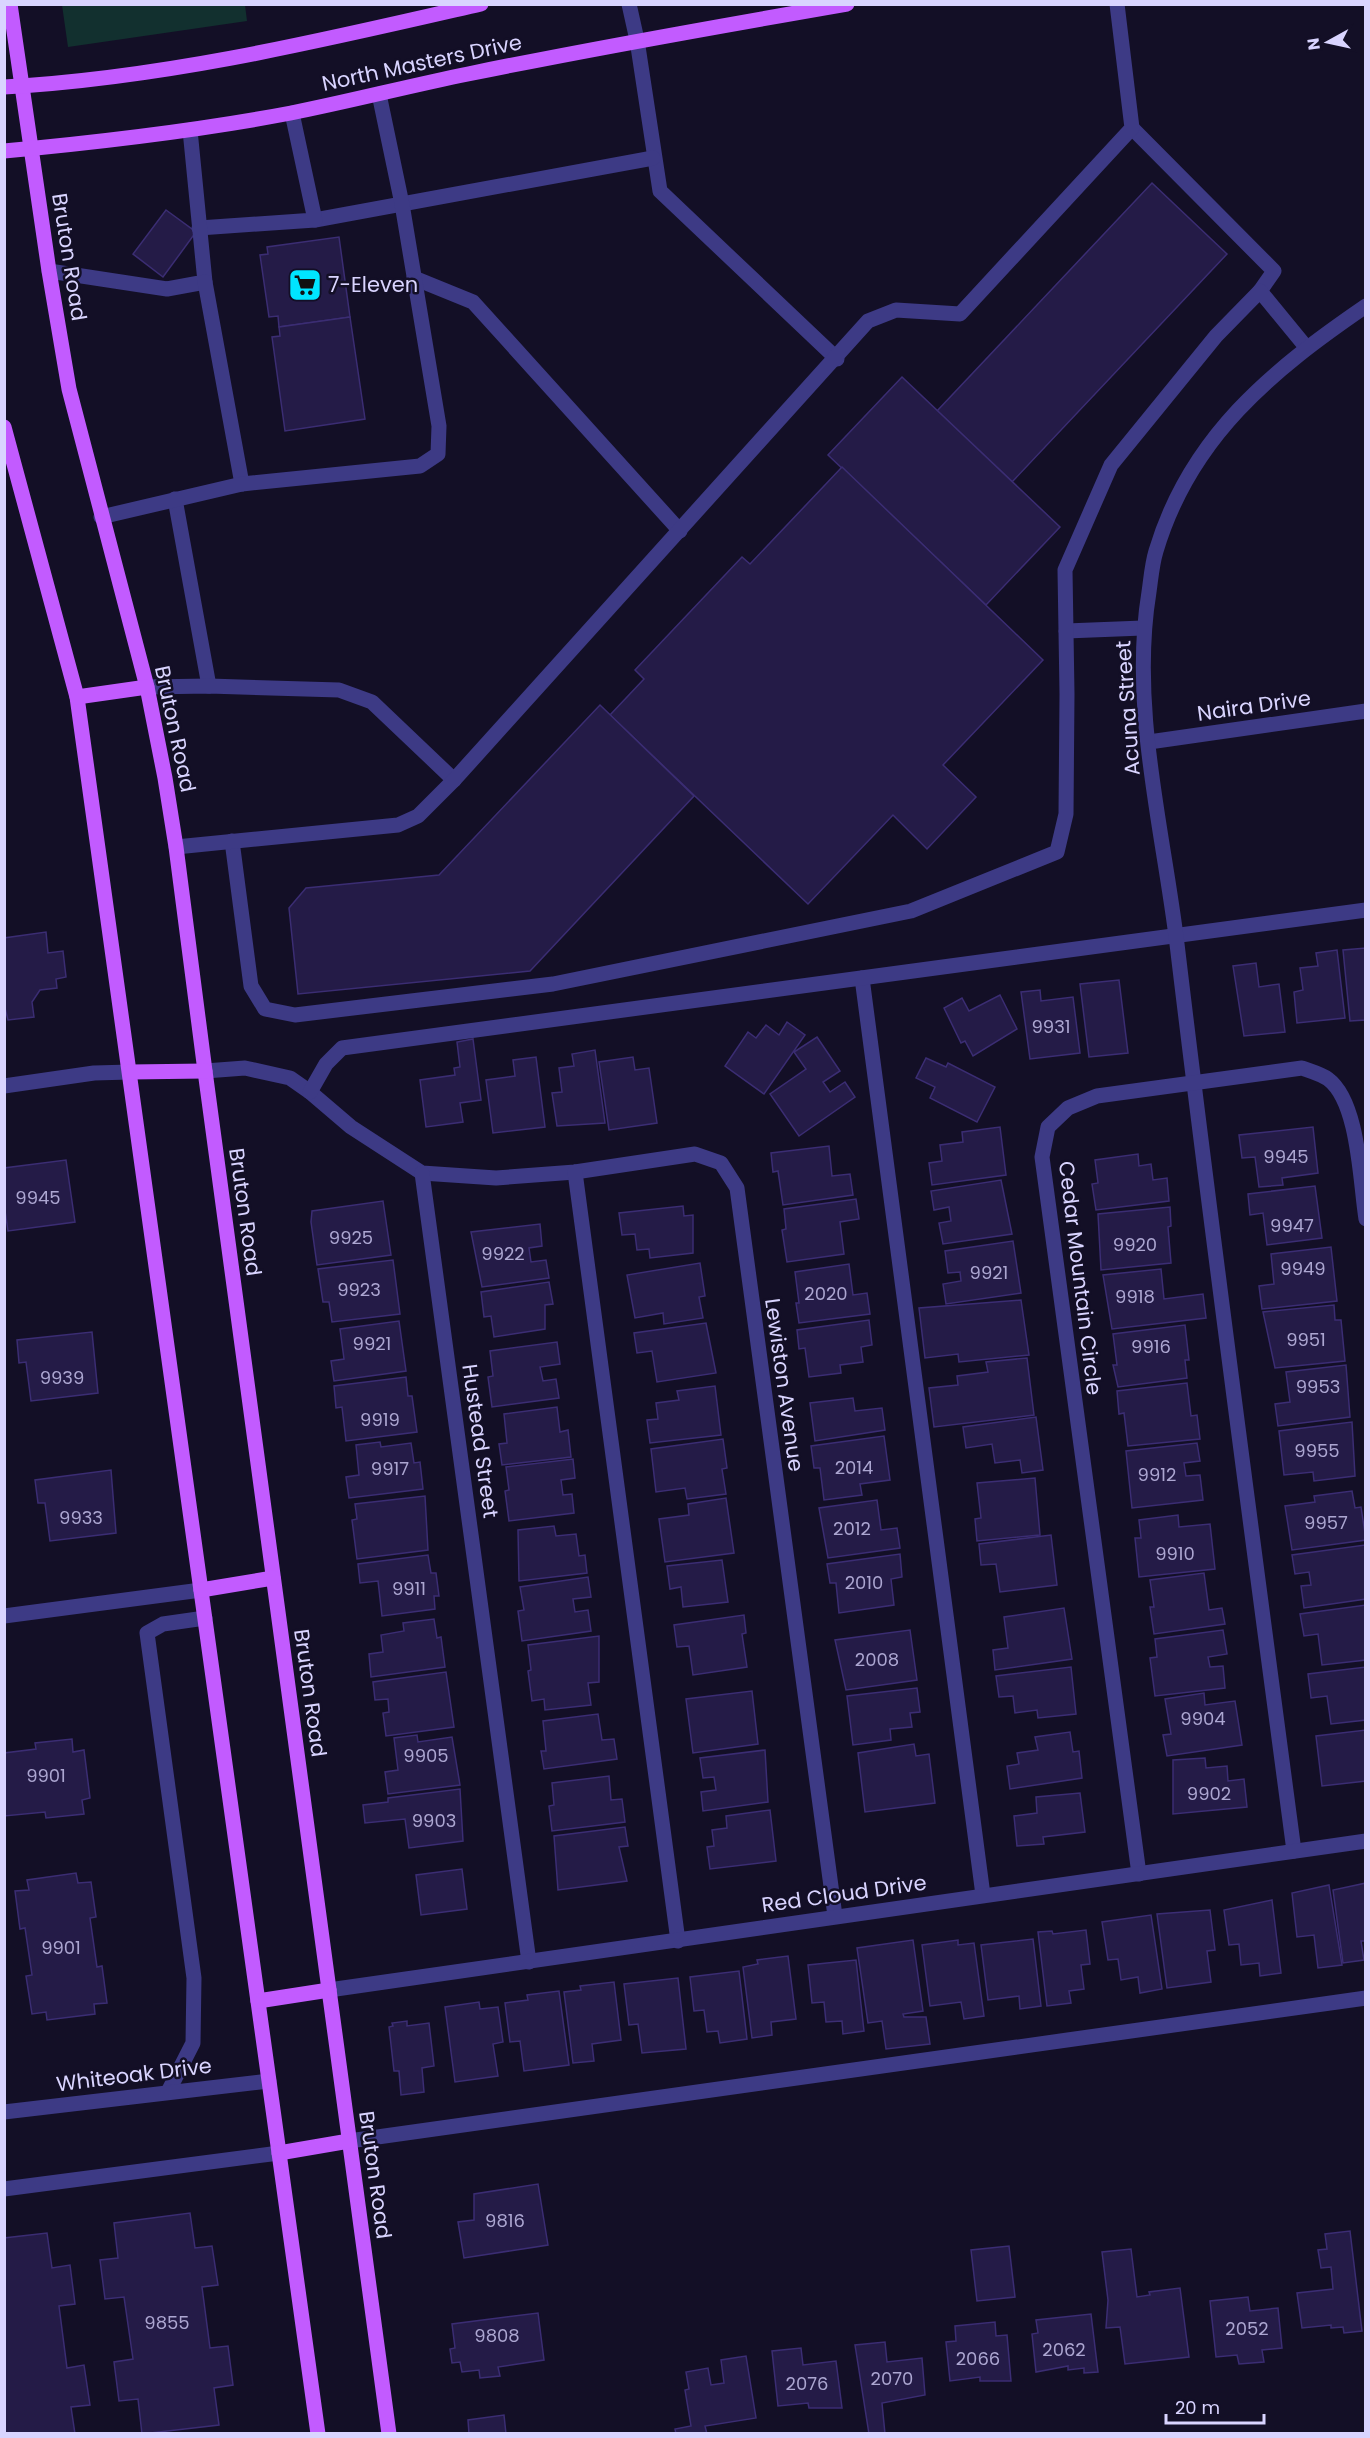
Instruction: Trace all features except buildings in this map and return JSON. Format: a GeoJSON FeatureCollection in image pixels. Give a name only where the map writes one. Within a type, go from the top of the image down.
{"type":"FeatureCollection","features":[{"type":"Feature","properties":{"kind":"main road","name":"Bruton Road"},"geometry":{"type":"LineString","coordinates":[[10,4],[49,271],[69,389],[147,687],[176,847],[389,2433]]}},
{"type":"Feature","properties":{"kind":"main road","name":"North Masters Drive"},"geometry":{"type":"LineString","coordinates":[[4,87],[62,84],[245,57],[455,7],[481,4]]}},
{"type":"Feature","properties":{"kind":"main road","name":"North Masters Drive"},"geometry":{"type":"LineString","coordinates":[[4,152],[72,146],[292,113],[637,40],[847,4]]}},
{"type":"Feature","properties":{"kind":"main road"},"geometry":{"type":"LineString","coordinates":[[4,427],[78,697],[318,2433]]}},
{"type":"Feature","properties":{"kind":"main road"},"geometry":{"type":"LineString","coordinates":[[78,697],[147,687]]}},
{"type":"Feature","properties":{"kind":"main road"},"geometry":{"type":"LineString","coordinates":[[130,1072],[205,1071]]}},
{"type":"Feature","properties":{"kind":"main road"},"geometry":{"type":"LineString","coordinates":[[201,1590],[273,1578]]}},
{"type":"Feature","properties":{"kind":"main road"},"geometry":{"type":"LineString","coordinates":[[258,2001],[329,1990]]}},
{"type":"Feature","properties":{"kind":"main road"},"geometry":{"type":"LineString","coordinates":[[279,2153],[349,2141]]}},
{"type":"Feature","properties":{"kind":"street"},"geometry":{"type":"LineString","coordinates":[[628,4],[637,40],[653,158],[660,191],[837,359]]}},
{"type":"Feature","properties":{"kind":"street"},"geometry":{"type":"LineString","coordinates":[[232,841],[251,986],[264,1009],[295,1015],[553,984],[911,911],[1057,852],[1066,814],[1065,570],[1111,465],[1216,336],[1260,291],[1274,271],[1132,128],[1117,4]]}},
{"type":"Feature","properties":{"kind":"street"},"geometry":{"type":"LineString","coordinates":[[101,517],[242,484],[420,466],[438,454],[439,426],[402,204],[379,94]]}},
{"type":"Feature","properties":{"kind":"street"},"geometry":{"type":"LineString","coordinates":[[292,113],[315,220]]}},
{"type":"Feature","properties":{"kind":"street"},"geometry":{"type":"LineString","coordinates":[[176,847],[398,825],[418,816],[454,780],[837,359],[868,321],[896,310],[960,314],[1132,128]]}},
{"type":"Feature","properties":{"kind":"street"},"geometry":{"type":"LineString","coordinates":[[190,130],[205,282],[242,484]]}},
{"type":"Feature","properties":{"kind":"street"},"geometry":{"type":"LineString","coordinates":[[200,228],[315,220],[653,158]]}},
{"type":"Feature","properties":{"kind":"street"},"geometry":{"type":"LineString","coordinates":[[49,271],[166,289],[205,282]]}},
{"type":"Feature","properties":{"kind":"street"},"geometry":{"type":"LineString","coordinates":[[414,278],[473,302],[680,531]]}},
{"type":"Feature","properties":{"kind":"street"},"geometry":{"type":"LineString","coordinates":[[1260,291],[1306,347]]}},
{"type":"Feature","properties":{"kind":"street","name":"Acuna Street"},"geometry":{"type":"LineString","coordinates":[[1294,1851],[1149,742],[1143,687],[1143,628],[1155,554],[1178,492],[1209,445],[1247,399],[1306,347],[1365,306]]}},
{"type":"Feature","properties":{"kind":"street"},"geometry":{"type":"LineString","coordinates":[[176,499],[209,686]]}},
{"type":"Feature","properties":{"kind":"street"},"geometry":{"type":"LineString","coordinates":[[1066,631],[1143,628]]}},
{"type":"Feature","properties":{"kind":"street"},"geometry":{"type":"LineString","coordinates":[[147,687],[209,686],[339,690],[372,702],[454,780]]}},
{"type":"Feature","properties":{"kind":"street","name":"Naira Drive"},"geometry":{"type":"LineString","coordinates":[[1149,742],[1365,711]]}},
{"type":"Feature","properties":{"kind":"street"},"geometry":{"type":"LineString","coordinates":[[310,1092],[326,1064],[342,1048],[1365,910]]}},
{"type":"Feature","properties":{"kind":"street"},"geometry":{"type":"LineString","coordinates":[[862,978],[983,1895]]}},
{"type":"Feature","properties":{"kind":"street"},"geometry":{"type":"LineString","coordinates":[[205,1071],[245,1068],[290,1078],[351,1127],[422,1173]]}},
{"type":"Feature","properties":{"kind":"street","name":"Cedar Mountain Circle"},"geometry":{"type":"LineString","coordinates":[[1139,1874],[1042,1157],[1048,1127],[1068,1108],[1097,1096],[1302,1068],[1328,1079],[1342,1096],[1352,1117],[1365,1219]]}},
{"type":"Feature","properties":{"kind":"street"},"geometry":{"type":"LineString","coordinates":[[4,1086],[94,1073],[130,1072]]}},
{"type":"Feature","properties":{"kind":"street","name":"Lewiston Avenue"},"geometry":{"type":"LineString","coordinates":[[422,1173],[496,1178],[575,1172],[695,1154],[721,1163],[736,1188],[835,1916]]}},
{"type":"Feature","properties":{"kind":"street"},"geometry":{"type":"LineString","coordinates":[[575,1172],[678,1941]]}},
{"type":"Feature","properties":{"kind":"street","name":"Hustead Street"},"geometry":{"type":"LineString","coordinates":[[422,1173],[529,1962]]}},
{"type":"Feature","properties":{"kind":"street"},"geometry":{"type":"LineString","coordinates":[[4,1616],[201,1590]]}},
{"type":"Feature","properties":{"kind":"street"},"geometry":{"type":"LineString","coordinates":[[168,2092],[193,2043],[194,1978],[147,1633],[163,1623],[205,1618]]}},
{"type":"Feature","properties":{"kind":"street","name":"Red Cloud Drive"},"geometry":{"type":"LineString","coordinates":[[329,1990],[1365,1842]]}},
{"type":"Feature","properties":{"kind":"street"},"geometry":{"type":"LineString","coordinates":[[349,2141],[1365,1998]]}},
{"type":"Feature","properties":{"kind":"street","name":"Whiteoak Drive"},"geometry":{"type":"LineString","coordinates":[[4,2112],[269,2080]]}},
{"type":"Feature","properties":{"kind":"street"},"geometry":{"type":"LineString","coordinates":[[4,2189],[279,2153]]}},
{"type":"Feature","properties":{"kind":"green space"},"geometry":{"type":"Polygon","coordinates":[[[62,5],[245,5],[247,21],[68,47],[62,5]]]}},
{"type":"Feature","properties":{"kind":"place","name":"7-Eleven"},"geometry":{"type":"Point","coordinates":[305,285]}}]}
